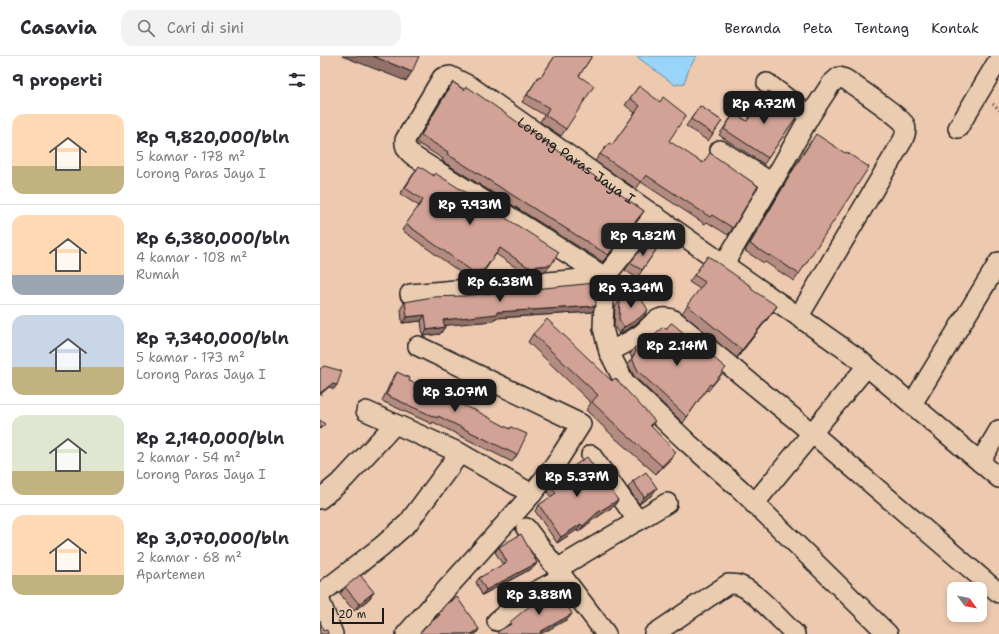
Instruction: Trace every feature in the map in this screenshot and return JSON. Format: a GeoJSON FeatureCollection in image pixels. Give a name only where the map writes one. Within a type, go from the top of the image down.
{"type":"FeatureCollection","features":[{"type":"Feature","properties":{"kind":"street"},"geometry":{"type":"LineString","coordinates":[[958,128],[999,58]]}},
{"type":"Feature","properties":{"kind":"street","name":"Lorong Paras Jaya I"},"geometry":{"type":"LineString","coordinates":[[605,277],[415,157],[407,150],[405,140],[442,78],[450,76],[470,86],[799,316],[867,366],[999,478]]}},
{"type":"Feature","properties":{"kind":"street"},"geometry":{"type":"LineString","coordinates":[[724,264],[810,116],[831,84],[839,77],[845,79],[896,116],[905,124],[906,130],[903,140],[799,316]]}},
{"type":"Feature","properties":{"kind":"street"},"geometry":{"type":"LineString","coordinates":[[768,83],[810,116]]}},
{"type":"Feature","properties":{"kind":"street"},"geometry":{"type":"LineString","coordinates":[[720,150],[772,183]]}},
{"type":"Feature","properties":{"kind":"street"},"geometry":{"type":"LineString","coordinates":[[655,215],[605,277],[603,328],[609,352],[626,383],[688,443],[740,488],[754,504],[888,634]]}},
{"type":"Feature","properties":{"kind":"street"},"geometry":{"type":"LineString","coordinates":[[912,404],[999,262]]}},
{"type":"Feature","properties":{"kind":"street"},"geometry":{"type":"LineString","coordinates":[[410,294],[605,277]]}},
{"type":"Feature","properties":{"kind":"street"},"geometry":{"type":"LineString","coordinates":[[609,352],[639,336],[653,323],[660,319],[667,317],[674,320],[812,433],[999,593]]}},
{"type":"Feature","properties":{"kind":"street"},"geometry":{"type":"LineString","coordinates":[[406,634],[532,494],[555,465],[581,424],[418,346]]}},
{"type":"Feature","properties":{"kind":"street"},"geometry":{"type":"LineString","coordinates":[[754,504],[867,366]]}},
{"type":"Feature","properties":{"kind":"street"},"geometry":{"type":"LineString","coordinates":[[366,411],[394,425],[460,453],[532,494]]}},
{"type":"Feature","properties":{"kind":"street"},"geometry":{"type":"LineString","coordinates":[[320,499],[344,479],[394,425]]}},
{"type":"Feature","properties":{"kind":"street"},"geometry":{"type":"LineString","coordinates":[[980,462],[999,430]]}},
{"type":"Feature","properties":{"kind":"street"},"geometry":{"type":"LineString","coordinates":[[320,594],[382,546],[408,523],[460,453]]}},
{"type":"Feature","properties":{"kind":"street"},"geometry":{"type":"LineString","coordinates":[[591,455],[638,521]]}},
{"type":"Feature","properties":{"kind":"street"},"geometry":{"type":"LineString","coordinates":[[497,621],[529,595],[560,573],[667,503]]}},
{"type":"Feature","properties":{"kind":"street"},"geometry":{"type":"LineString","coordinates":[[526,528],[606,634]]}},
{"type":"Feature","properties":{"kind":"street"},"geometry":{"type":"LineString","coordinates":[[654,634],[728,584],[742,586],[749,591],[795,634]]}},
{"type":"Feature","properties":{"kind":"street"},"geometry":{"type":"LineString","coordinates":[[320,601],[333,634]]}},
{"type":"Feature","properties":{"kind":"water"},"geometry":{"type":"Polygon","coordinates":[[[636,56],[697,56],[690,66],[684,83],[675,85],[636,56]]]}},
{"type":"Feature","properties":{"kind":"building"},"geometry":{"type":"Polygon","coordinates":[[[373,56],[419,56],[412,72],[373,56]]]}},
{"type":"Feature","properties":{"kind":"building"},"geometry":{"type":"Polygon","coordinates":[[[555,56],[592,56],[579,76],[594,86],[566,129],[545,115],[549,108],[527,95],[539,76],[541,77],[555,56]]]}},
{"type":"Feature","properties":{"kind":"building"},"geometry":{"type":"Polygon","coordinates":[[[453,82],[464,90],[466,87],[469,88],[644,211],[608,255],[447,154],[448,152],[421,135],[453,82]]]}},
{"type":"Feature","properties":{"kind":"building"},"geometry":{"type":"Polygon","coordinates":[[[639,86],[660,102],[663,97],[686,115],[669,141],[703,163],[710,153],[758,186],[733,228],[712,215],[710,217],[646,175],[641,182],[600,154],[609,143],[612,145],[640,106],[630,98],[639,86]]]}},
{"type":"Feature","properties":{"kind":"building"},"geometry":{"type":"Polygon","coordinates":[[[768,91],[799,113],[768,158],[724,129],[734,113],[747,121],[768,91]]]}},
{"type":"Feature","properties":{"kind":"building"},"geometry":{"type":"Polygon","coordinates":[[[700,106],[722,121],[713,134],[691,119],[700,106]]]}},
{"type":"Feature","properties":{"kind":"building"},"geometry":{"type":"Polygon","coordinates":[[[816,134],[869,167],[799,274],[750,244],[796,165],[816,134]]]}},
{"type":"Feature","properties":{"kind":"building"},"geometry":{"type":"Polygon","coordinates":[[[419,166],[434,176],[435,173],[559,252],[551,265],[528,267],[500,248],[484,270],[472,271],[406,224],[423,200],[405,188],[419,166]]]}},
{"type":"Feature","properties":{"kind":"building"},"geometry":{"type":"Polygon","coordinates":[[[646,243],[656,250],[642,270],[630,263],[646,243]]]}},
{"type":"Feature","properties":{"kind":"building"},"geometry":{"type":"Polygon","coordinates":[[[708,256],[752,287],[751,289],[777,306],[742,350],[687,305],[705,282],[694,275],[708,256]]]}},
{"type":"Feature","properties":{"kind":"building"},"geometry":{"type":"Polygon","coordinates":[[[595,283],[596,306],[497,312],[497,314],[443,320],[445,327],[427,330],[425,315],[407,317],[405,302],[432,297],[463,296],[595,283]]]}},
{"type":"Feature","properties":{"kind":"building"},"geometry":{"type":"Polygon","coordinates":[[[636,290],[648,310],[638,319],[624,327],[619,319],[620,300],[636,290]]]}},
{"type":"Feature","properties":{"kind":"building"},"geometry":{"type":"Polygon","coordinates":[[[547,319],[612,381],[615,378],[655,421],[650,425],[676,452],[662,466],[592,402],[598,395],[533,334],[547,319]]]}},
{"type":"Feature","properties":{"kind":"building"},"geometry":{"type":"Polygon","coordinates":[[[671,323],[726,368],[712,385],[710,384],[687,417],[638,371],[632,358],[636,352],[634,348],[650,338],[663,327],[666,329],[671,323]]]}},
{"type":"Feature","properties":{"kind":"building"},"geometry":{"type":"Polygon","coordinates":[[[324,366],[342,371],[337,385],[332,384],[320,393],[320,369],[324,366]]]}},
{"type":"Feature","properties":{"kind":"building"},"geometry":{"type":"Polygon","coordinates":[[[397,372],[410,378],[409,381],[431,389],[510,429],[511,427],[527,434],[517,455],[438,416],[437,418],[386,395],[397,372]]]}},
{"type":"Feature","properties":{"kind":"building"},"geometry":{"type":"Polygon","coordinates":[[[320,420],[325,424],[320,429],[320,420]]]}},
{"type":"Feature","properties":{"kind":"building"},"geometry":{"type":"Polygon","coordinates":[[[587,457],[618,500],[597,513],[583,526],[581,524],[561,537],[539,505],[556,493],[551,486],[562,474],[587,457]]]}},
{"type":"Feature","properties":{"kind":"building"},"geometry":{"type":"Polygon","coordinates":[[[646,472],[657,488],[644,497],[633,481],[646,472]]]}},
{"type":"Feature","properties":{"kind":"building"},"geometry":{"type":"Polygon","coordinates":[[[521,534],[537,563],[486,590],[479,578],[507,562],[499,547],[521,534]]]}},
{"type":"Feature","properties":{"kind":"building"},"geometry":{"type":"Polygon","coordinates":[[[360,575],[374,592],[359,604],[345,587],[360,575]]]}},
{"type":"Feature","properties":{"kind":"building"},"geometry":{"type":"Polygon","coordinates":[[[558,589],[572,614],[540,632],[541,634],[498,634],[497,632],[511,624],[510,622],[537,600],[558,589]]]}},
{"type":"Feature","properties":{"kind":"building"},"geometry":{"type":"Polygon","coordinates":[[[457,597],[479,629],[472,634],[419,634],[426,626],[440,615],[439,613],[446,604],[457,597]]]}},
{"type":"Feature","properties":{"kind":"building"},"geometry":{"type":"Polygon","coordinates":[[[320,620],[323,631],[327,630],[328,634],[320,634],[320,620]]]}}]}
